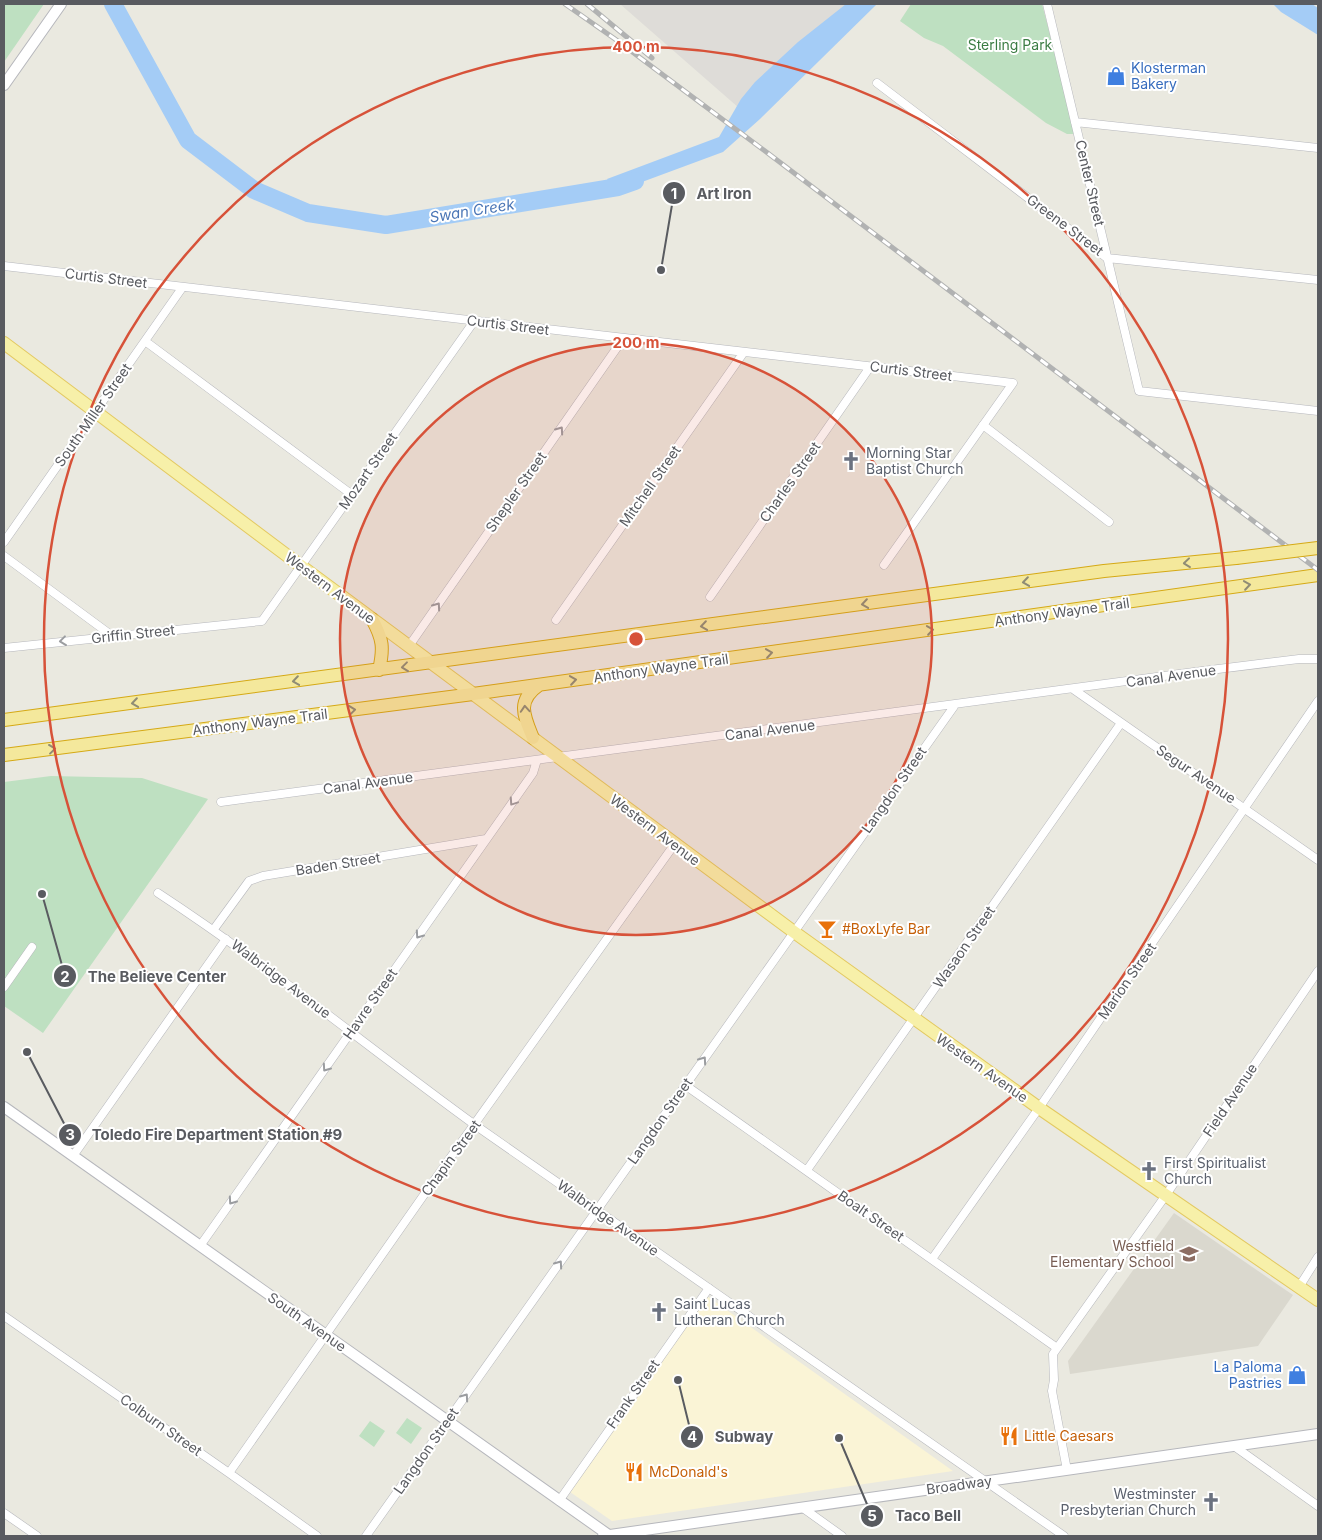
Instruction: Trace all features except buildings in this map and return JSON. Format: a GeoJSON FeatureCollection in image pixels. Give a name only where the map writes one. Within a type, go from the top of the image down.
{"type":"FeatureCollection","features":[{"type":"Feature","properties":{"kind":"highway"},"geometry":{"type":"LineString","coordinates":[[4,720],[1104,571],[1318,548]]}},
{"type":"Feature","properties":{"kind":"highway","name":"Anthony Wayne Trail"},"geometry":{"type":"LineString","coordinates":[[4,755],[539,685],[1318,575]]}},
{"type":"Feature","properties":{"kind":"highway"},"geometry":{"type":"LineString","coordinates":[[372,619],[381,636],[382,657],[379,670]]}},
{"type":"Feature","properties":{"kind":"highway"},"geometry":{"type":"LineString","coordinates":[[533,738],[526,719],[524,702],[530,692],[539,685]]}},
{"type":"Feature","properties":{"kind":"main road","name":"Western Avenue"},"geometry":{"type":"LineString","coordinates":[[4,342],[674,845],[914,1020],[1318,1300]]}},
{"type":"Feature","properties":{"kind":"street"},"geometry":{"type":"LineString","coordinates":[[4,85],[61,4]]}},
{"type":"Feature","properties":{"kind":"street","name":"Center Street"},"geometry":{"type":"LineString","coordinates":[[1047,4],[1139,391],[1318,411]]}},
{"type":"Feature","properties":{"kind":"street","name":"Greene Street"},"geometry":{"type":"LineString","coordinates":[[877,83],[1107,258],[1318,280]]}},
{"type":"Feature","properties":{"kind":"street"},"geometry":{"type":"LineString","coordinates":[[1075,122],[1318,148]]}},
{"type":"Feature","properties":{"kind":"street","name":"Curtis Street"},"geometry":{"type":"LineString","coordinates":[[4,266],[1013,383],[983,425]]}},
{"type":"Feature","properties":{"kind":"street","name":"South Miller Street"},"geometry":{"type":"LineString","coordinates":[[4,542],[182,288]]}},
{"type":"Feature","properties":{"kind":"street","name":"Mozart Street"},"geometry":{"type":"LineString","coordinates":[[262,621],[475,320]]}},
{"type":"Feature","properties":{"kind":"street","name":"Shepler Street"},"geometry":{"type":"LineString","coordinates":[[409,646],[623,339]]}},
{"type":"Feature","properties":{"kind":"street"},"geometry":{"type":"LineString","coordinates":[[145,341],[351,494]]}},
{"type":"Feature","properties":{"kind":"street","name":"Mitchell Street"},"geometry":{"type":"LineString","coordinates":[[556,620],[744,352]]}},
{"type":"Feature","properties":{"kind":"street","name":"Charles Street"},"geometry":{"type":"LineString","coordinates":[[710,596],[870,367]]}},
{"type":"Feature","properties":{"kind":"street"},"geometry":{"type":"LineString","coordinates":[[884,565],[983,425],[1109,522]]}},
{"type":"Feature","properties":{"kind":"street"},"geometry":{"type":"LineString","coordinates":[[4,556],[111,635]]}},
{"type":"Feature","properties":{"kind":"street","name":"Griffin Street"},"geometry":{"type":"LineString","coordinates":[[4,648],[111,635],[262,621]]}},
{"type":"Feature","properties":{"kind":"street","name":"Canal Avenue"},"geometry":{"type":"LineString","coordinates":[[221,802],[1299,659],[1318,659]]}},
{"type":"Feature","properties":{"kind":"street","name":"Segur Avenue"},"geometry":{"type":"LineString","coordinates":[[1073,689],[1318,860]]}},
{"type":"Feature","properties":{"kind":"street","name":"Marion Street"},"geometry":{"type":"LineString","coordinates":[[932,1259],[1039,1108],[1318,701]]}},
{"type":"Feature","properties":{"kind":"street","name":"Langdon Street"},"geometry":{"type":"LineString","coordinates":[[366,1536],[955,705]]}},
{"type":"Feature","properties":{"kind":"street","name":"Wasaon Street"},"geometry":{"type":"LineString","coordinates":[[807,1170],[1121,723]]}},
{"type":"Feature","properties":{"kind":"street","name":"Havre Street"},"geometry":{"type":"LineString","coordinates":[[200,1246],[533,773],[537,760]]}},
{"type":"Feature","properties":{"kind":"street","name":"Baden Street"},"geometry":{"type":"LineString","coordinates":[[214,929],[249,881],[263,876],[486,839]]}},
{"type":"Feature","properties":{"kind":"street","name":"Chapin Street"},"geometry":{"type":"LineString","coordinates":[[229,1473],[325,1334],[674,845]]}},
{"type":"Feature","properties":{"kind":"street","name":"Walbridge Avenue"},"geometry":{"type":"LineString","coordinates":[[158,893],[214,929],[475,1125],[1064,1536]]}},
{"type":"Feature","properties":{"kind":"street"},"geometry":{"type":"LineString","coordinates":[[73,1156],[226,939]]}},
{"type":"Feature","properties":{"kind":"street"},"geometry":{"type":"LineString","coordinates":[[4,987],[32,947]]}},
{"type":"Feature","properties":{"kind":"street","name":"Field Avenue"},"geometry":{"type":"LineString","coordinates":[[1067,1470],[1052,1391],[1054,1380],[1052,1360],[1057,1348],[1166,1195],[1318,971]]}},
{"type":"Feature","properties":{"kind":"street","name":"Boalt Street"},"geometry":{"type":"LineString","coordinates":[[685,1085],[1057,1348]]}},
{"type":"Feature","properties":{"kind":"street","name":"South Avenue"},"geometry":{"type":"LineString","coordinates":[[4,1109],[325,1334],[606,1536]]}},
{"type":"Feature","properties":{"kind":"street"},"geometry":{"type":"LineString","coordinates":[[1299,1287],[1318,1257]]}},
{"type":"Feature","properties":{"kind":"street","name":"Frank Street"},"geometry":{"type":"LineString","coordinates":[[559,1501],[709,1288]]}},
{"type":"Feature","properties":{"kind":"street","name":"Colburn Street"},"geometry":{"type":"LineString","coordinates":[[4,1316],[317,1536]]}},
{"type":"Feature","properties":{"kind":"street","name":"Broadway"},"geometry":{"type":"LineString","coordinates":[[606,1536],[1318,1434]]}},
{"type":"Feature","properties":{"kind":"street"},"geometry":{"type":"LineString","coordinates":[[1234,1446],[1318,1506]]}},
{"type":"Feature","properties":{"kind":"street"},"geometry":{"type":"LineString","coordinates":[[803,1508],[842,1536]]}},
{"type":"Feature","properties":{"kind":"street"},"geometry":{"type":"LineString","coordinates":[[4,1513],[37,1536]]}},
{"type":"Feature","properties":{"kind":"street"},"geometry":{"type":"LineString","coordinates":[[673,1536],[681,1525]]}},
{"type":"Feature","properties":{"kind":"shaded area"},"geometry":{"type":"Polygon","coordinates":[[[620,4],[877,4],[747,115],[620,4]]]}},
{"type":"Feature","properties":{"kind":"shaded area","name":"Westfield Elementary School"},"geometry":{"type":"Polygon","coordinates":[[[1174,1213],[1293,1295],[1258,1346],[1070,1374],[1068,1361],[1174,1213]]]}},
{"type":"Feature","properties":{"kind":"shaded area"},"geometry":{"type":"Polygon","coordinates":[[[707,1296],[953,1471],[612,1521],[570,1492],[707,1296]]]}},
{"type":"Feature","properties":{"kind":"green space"},"geometry":{"type":"Polygon","coordinates":[[[4,4],[44,4],[4,62],[4,4]]]}},
{"type":"Feature","properties":{"kind":"green space","name":"Sterling Park"},"geometry":{"type":"Polygon","coordinates":[[[911,4],[1042,4],[1076,134],[1067,134],[1046,123],[943,46],[924,38],[900,21],[911,4]]]}},
{"type":"Feature","properties":{"kind":"green space"},"geometry":{"type":"Polygon","coordinates":[[[51,776],[142,778],[208,799],[43,1033],[4,1006],[4,782],[51,776]]]}},
{"type":"Feature","properties":{"kind":"green space"},"geometry":{"type":"Polygon","coordinates":[[[407,1418],[422,1428],[411,1444],[396,1433],[407,1418]]]}},
{"type":"Feature","properties":{"kind":"green space"},"geometry":{"type":"Polygon","coordinates":[[[370,1421],[385,1431],[374,1447],[359,1436],[370,1421]]]}},
{"type":"Feature","properties":{"kind":"water"},"geometry":{"type":"Polygon","coordinates":[[[846,4],[877,4],[760,119],[723,152],[615,192],[607,179],[719,137],[741,99],[755,82],[798,42],[846,4]]]}},
{"type":"Feature","properties":{"kind":"water"},"geometry":{"type":"Polygon","coordinates":[[[1273,4],[1312,4],[1318,8],[1318,35],[1281,12],[1273,4]]]}},
{"type":"Feature","properties":{"kind":"waterway","name":"Swan Creek"},"geometry":{"type":"LineString","coordinates":[[113,4],[188,140],[254,190],[308,213],[386,225],[618,187],[635,181]]}},
{"type":"Feature","properties":{"kind":"railway"},"geometry":{"type":"LineString","coordinates":[[565,4],[765,151],[1318,570]]}},
{"type":"Feature","properties":{"kind":"railway"},"geometry":{"type":"LineString","coordinates":[[587,4],[652,58]]}},
{"type":"Feature","properties":{"kind":"place","name":"Klosterman Bakery"},"geometry":{"type":"Point","coordinates":[1116,76]}},
{"type":"Feature","properties":{"kind":"place","name":"Art Iron"},"geometry":{"type":"Point","coordinates":[661,270]}},
{"type":"Feature","properties":{"kind":"place","name":"Morning Star Baptist Church"},"geometry":{"type":"Point","coordinates":[851,461]}},
{"type":"Feature","properties":{"kind":"place","name":"The Believe Center"},"geometry":{"type":"Point","coordinates":[42,894]}},
{"type":"Feature","properties":{"kind":"place","name":"#BoxLyfe Bar"},"geometry":{"type":"Point","coordinates":[827,929]}},
{"type":"Feature","properties":{"kind":"place","name":"Toledo Fire Department Station #9"},"geometry":{"type":"Point","coordinates":[27,1052]}},
{"type":"Feature","properties":{"kind":"place","name":"First Spiritualist Church"},"geometry":{"type":"Point","coordinates":[1149,1171]}},
{"type":"Feature","properties":{"kind":"place","name":"Westfield Elementary School"},"geometry":{"type":"Point","coordinates":[1189,1254]}},
{"type":"Feature","properties":{"kind":"place","name":"Saint Lucas Lutheran Church"},"geometry":{"type":"Point","coordinates":[659,1312]}},
{"type":"Feature","properties":{"kind":"place","name":"La Paloma Pastries"},"geometry":{"type":"Point","coordinates":[1297,1375]}},
{"type":"Feature","properties":{"kind":"place","name":"Subway"},"geometry":{"type":"Point","coordinates":[678,1380]}},
{"type":"Feature","properties":{"kind":"place","name":"Little Caesars"},"geometry":{"type":"Point","coordinates":[1009,1436]}},
{"type":"Feature","properties":{"kind":"place","name":"Taco Bell"},"geometry":{"type":"Point","coordinates":[839,1438]}},
{"type":"Feature","properties":{"kind":"place","name":"McDonald's"},"geometry":{"type":"Point","coordinates":[634,1472]}},
{"type":"Feature","properties":{"kind":"place","name":"Westminster Presbyterian Church"},"geometry":{"type":"Point","coordinates":[1211,1502]}}]}
